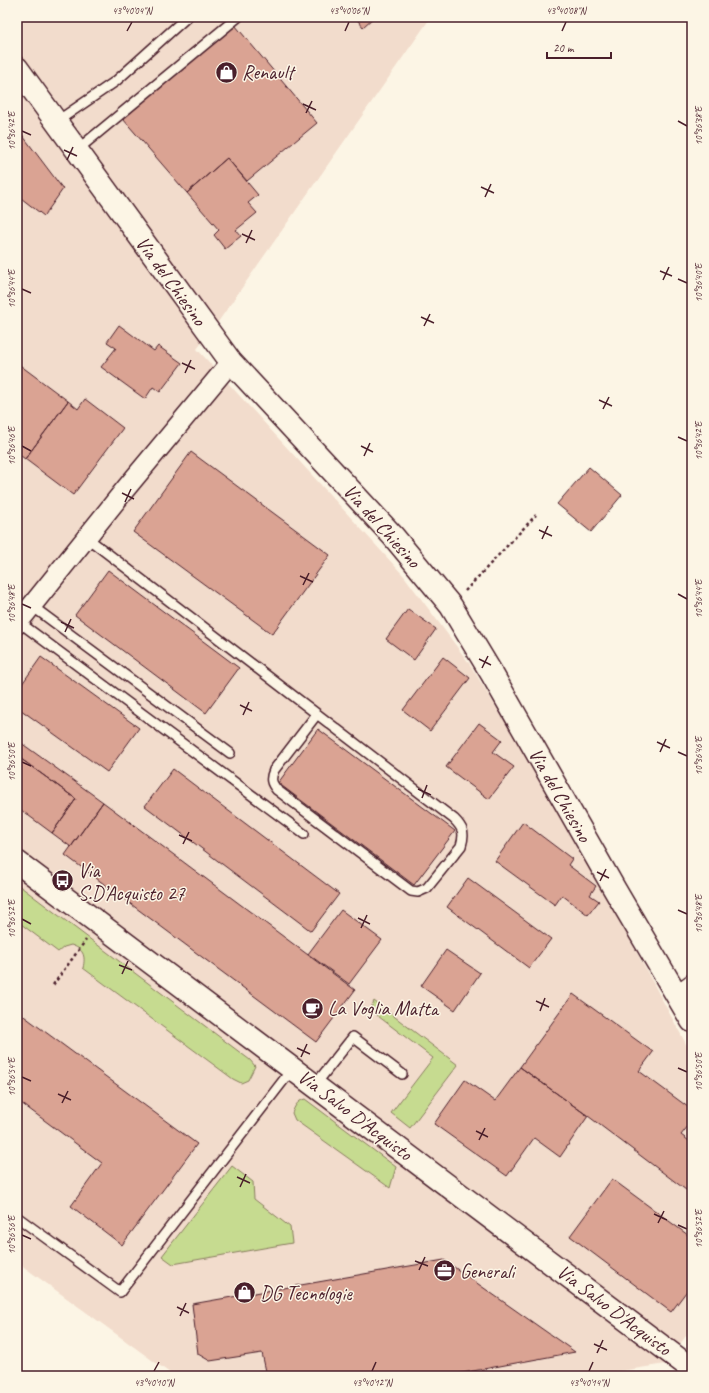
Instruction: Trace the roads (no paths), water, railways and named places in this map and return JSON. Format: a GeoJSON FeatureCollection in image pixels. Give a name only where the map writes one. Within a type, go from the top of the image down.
{"type":"FeatureCollection","features":[{"type":"Feature","properties":{"kind":"street","name":"Via del Chiesino"},"geometry":{"type":"LineString","coordinates":[[17,68],[231,362],[393,536],[451,606],[492,674],[615,890],[685,990],[692,1022]]}},
{"type":"Feature","properties":{"kind":"street"},"geometry":{"type":"LineString","coordinates":[[18,623],[86,537],[231,362]]}},
{"type":"Feature","properties":{"kind":"street","name":"Via Salvo D'Acquisto"},"geometry":{"type":"LineString","coordinates":[[17,862],[692,1369]]}},
{"type":"Feature","properties":{"kind":"lane"},"geometry":{"type":"LineString","coordinates":[[56,123],[116,81],[187,17]]}},
{"type":"Feature","properties":{"kind":"lane"},"geometry":{"type":"LineString","coordinates":[[76,151],[238,17]]}},
{"type":"Feature","properties":{"kind":"lane"},"geometry":{"type":"LineString","coordinates":[[86,537],[317,714],[454,819],[462,827],[463,838],[461,846],[427,888],[418,892],[411,891],[277,790],[272,784],[271,777],[274,770],[317,714]]}},
{"type":"Feature","properties":{"kind":"lane"},"geometry":{"type":"LineString","coordinates":[[32,606],[230,753]]}},
{"type":"Feature","properties":{"kind":"lane"},"geometry":{"type":"LineString","coordinates":[[18,623],[304,834]]}},
{"type":"Feature","properties":{"kind":"lane"},"geometry":{"type":"LineString","coordinates":[[315,1085],[353,1037],[402,1074]]}},
{"type":"Feature","properties":{"kind":"lane"},"geometry":{"type":"LineString","coordinates":[[17,1217],[120,1292],[293,1068]]}},
{"type":"Feature","properties":{"kind":"place","name":"Renault"},"geometry":{"type":"Point","coordinates":[226,72]}},
{"type":"Feature","properties":{"kind":"place","name":"Via S.D’Acquisto 27"},"geometry":{"type":"Point","coordinates":[63,881]}},
{"type":"Feature","properties":{"kind":"place","name":"La Voglia Matta"},"geometry":{"type":"Point","coordinates":[313,1008]}},
{"type":"Feature","properties":{"kind":"place","name":"Generali"},"geometry":{"type":"Point","coordinates":[445,1271]}},
{"type":"Feature","properties":{"kind":"place","name":"DG Tecnologie"},"geometry":{"type":"Point","coordinates":[245,1293]}}]}
